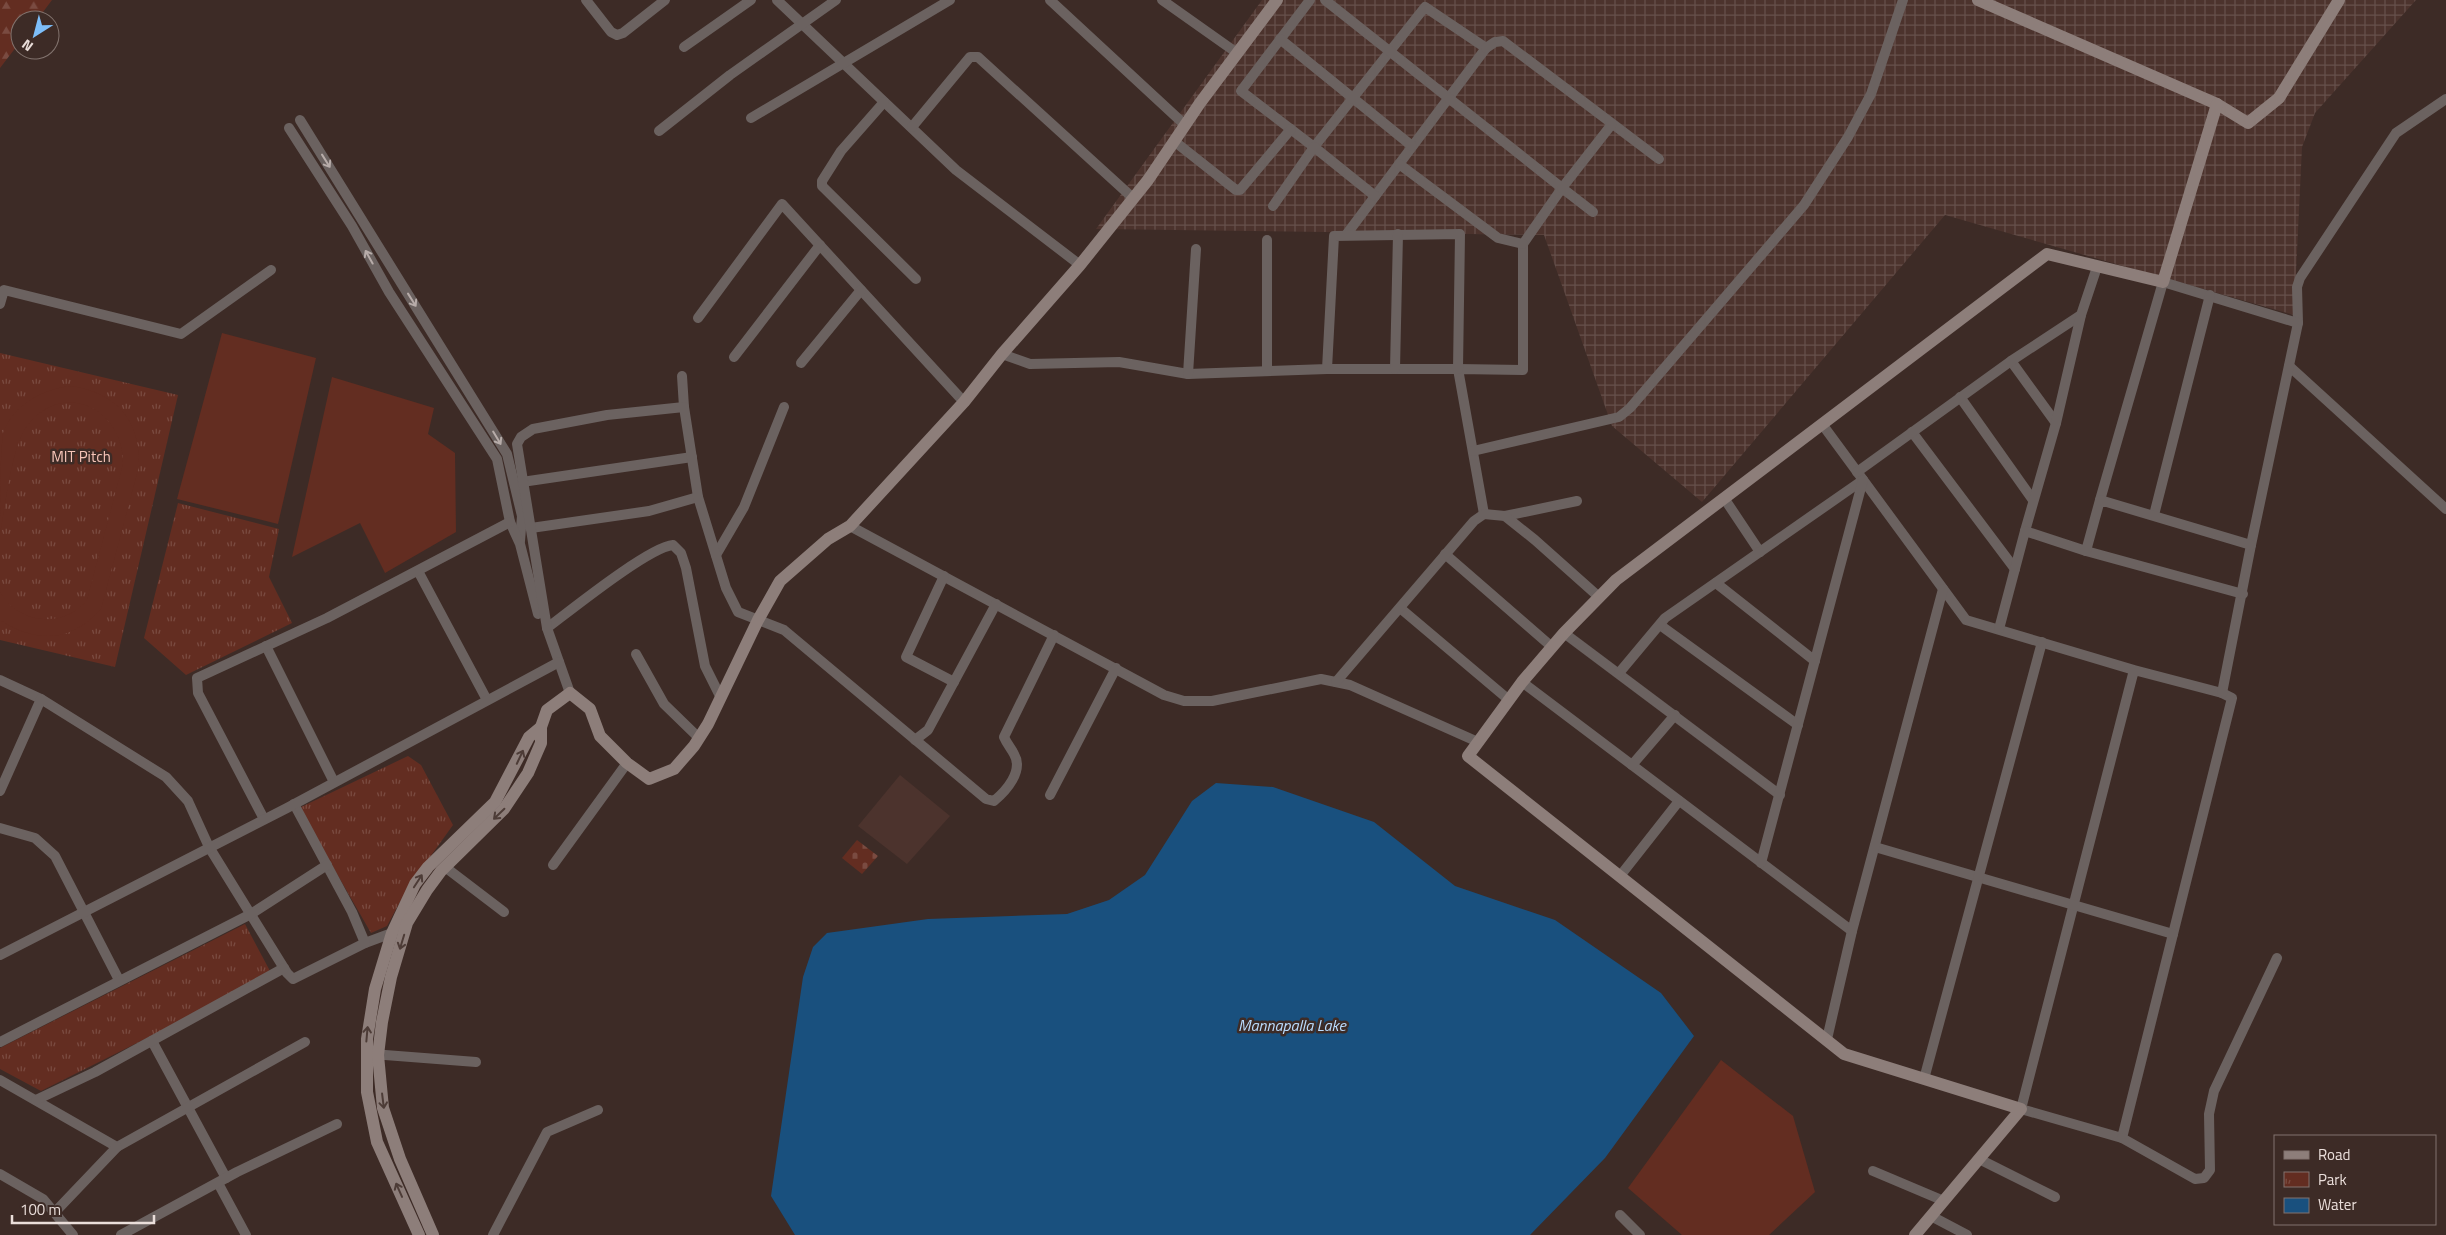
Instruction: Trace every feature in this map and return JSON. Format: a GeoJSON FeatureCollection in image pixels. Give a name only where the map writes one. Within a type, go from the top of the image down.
{"type":"FeatureCollection","features":[{"type":"Feature","properties":{"kind":"street"},"geometry":{"type":"LineString","coordinates":[[586,0],[611,32],[616,35],[623,33],[665,0]]}},
{"type":"Feature","properties":{"kind":"street"},"geometry":{"type":"LineString","coordinates":[[684,48],[751,0]]}},
{"type":"Feature","properties":{"kind":"street"},"geometry":{"type":"LineString","coordinates":[[777,0],[956,170],[1080,265]]}},
{"type":"Feature","properties":{"kind":"street"},"geometry":{"type":"LineString","coordinates":[[659,131],[730,75],[836,0]]}},
{"type":"Feature","properties":{"kind":"street"},"geometry":{"type":"LineString","coordinates":[[751,118],[950,0]]}},
{"type":"Feature","properties":{"kind":"street"},"geometry":{"type":"LineString","coordinates":[[1050,0],[1185,125]]}},
{"type":"Feature","properties":{"kind":"street"},"geometry":{"type":"LineString","coordinates":[[1162,0],[1237,53]]}},
{"type":"Feature","properties":{"kind":"street"},"geometry":{"type":"LineString","coordinates":[[289,128],[352,226],[388,292],[497,459],[510,522],[520,544],[556,664],[570,693],[590,709],[600,736],[627,763],[649,778],[674,769],[699,738],[721,698],[758,620],[780,581],[828,539],[850,526],[964,402],[1002,354],[1080,265],[1133,198],[1277,0]]}},
{"type":"Feature","properties":{"kind":"street"},"geometry":{"type":"LineString","coordinates":[[1310,0],[1241,91],[1375,196]]}},
{"type":"Feature","properties":{"kind":"street"},"geometry":{"type":"LineString","coordinates":[[1325,0],[1593,212]]}},
{"type":"Feature","properties":{"kind":"street"},"geometry":{"type":"LineString","coordinates":[[1473,451],[1619,418],[1630,408],[1804,205],[1848,137],[1871,94],[1903,0]]}},
{"type":"Feature","properties":{"kind":"street"},"geometry":{"type":"LineString","coordinates":[[1978,0],[2218,104],[2248,123],[2279,98],[2340,0]]}},
{"type":"Feature","properties":{"kind":"street"},"geometry":{"type":"LineString","coordinates":[[1273,206],[1314,147],[1425,7],[1486,48]]}},
{"type":"Feature","properties":{"kind":"street"},"geometry":{"type":"LineString","coordinates":[[1280,39],[1412,146]]}},
{"type":"Feature","properties":{"kind":"street"},"geometry":{"type":"LineString","coordinates":[[1346,235],[1486,48],[1495,42],[1503,41],[1659,160]]}},
{"type":"Feature","properties":{"kind":"street"},"geometry":{"type":"LineString","coordinates":[[912,127],[970,57],[978,57],[1133,198]]}},
{"type":"Feature","properties":{"kind":"street"},"geometry":{"type":"LineString","coordinates":[[2222,693],[2298,323],[2297,287],[2300,278],[2396,133],[2446,100]]}},
{"type":"Feature","properties":{"kind":"street"},"geometry":{"type":"LineString","coordinates":[[884,102],[841,151],[822,181],[822,186],[916,279]]}},
{"type":"Feature","properties":{"kind":"street"},"geometry":{"type":"LineString","coordinates":[[2086,551],[2163,282],[2218,104]]}},
{"type":"Feature","properties":{"kind":"street"},"geometry":{"type":"LineString","coordinates":[[300,120],[507,454],[522,516],[520,544]]}},
{"type":"Feature","properties":{"kind":"street"},"geometry":{"type":"LineString","coordinates":[[1002,354],[1030,364],[1119,362],[1188,374],[1327,369],[1523,370],[1523,244],[1562,188],[1612,124]]}},
{"type":"Feature","properties":{"kind":"street"},"geometry":{"type":"LineString","coordinates":[[1174,140],[1236,190],[1240,190],[1291,129]]}},
{"type":"Feature","properties":{"kind":"street"},"geometry":{"type":"LineString","coordinates":[[1399,164],[1498,238],[1523,244]]}},
{"type":"Feature","properties":{"kind":"street"},"geometry":{"type":"LineString","coordinates":[[698,318],[782,204],[964,402]]}},
{"type":"Feature","properties":{"kind":"street"},"geometry":{"type":"LineString","coordinates":[[1395,369],[1398,234]]}},
{"type":"Feature","properties":{"kind":"street"},"geometry":{"type":"LineString","coordinates":[[1327,369],[1334,236],[1460,234],[1458,369],[1484,514]]}},
{"type":"Feature","properties":{"kind":"street"},"geometry":{"type":"LineString","coordinates":[[1267,240],[1267,371]]}},
{"type":"Feature","properties":{"kind":"street"},"geometry":{"type":"LineString","coordinates":[[734,357],[820,246]]}},
{"type":"Feature","properties":{"kind":"street"},"geometry":{"type":"LineString","coordinates":[[1188,374],[1196,249]]}},
{"type":"Feature","properties":{"kind":"street"},"geometry":{"type":"LineString","coordinates":[[2277,958],[2214,1091],[2209,1114],[2210,1170],[2204,1178],[2195,1179],[2122,1138],[1844,1054],[1468,756],[1522,682],[1564,633],[1616,580],[2048,254],[2163,282],[2298,323]]}},
{"type":"Feature","properties":{"kind":"street"},"geometry":{"type":"LineString","coordinates":[[1998,629],[2056,423],[2081,315],[2097,267]]}},
{"type":"Feature","properties":{"kind":"street"},"geometry":{"type":"LineString","coordinates":[[0,304],[4,290],[181,334],[271,270]]}},
{"type":"Feature","properties":{"kind":"street"},"geometry":{"type":"LineString","coordinates":[[801,363],[861,290]]}},
{"type":"Feature","properties":{"kind":"street"},"geometry":{"type":"LineString","coordinates":[[2154,515],[2210,295]]}},
{"type":"Feature","properties":{"kind":"street"},"geometry":{"type":"LineString","coordinates":[[1620,673],[1666,618],[1760,552],[1860,476],[1912,432],[2011,361],[2081,315]]}},
{"type":"Feature","properties":{"kind":"street"},"geometry":{"type":"LineString","coordinates":[[2011,361],[2056,423]]}},
{"type":"Feature","properties":{"kind":"street"},"geometry":{"type":"LineString","coordinates":[[2289,366],[2446,509]]}},
{"type":"Feature","properties":{"kind":"street"},"geometry":{"type":"LineString","coordinates":[[682,376],[684,407],[698,497],[726,588],[738,612],[784,630],[986,799],[994,801],[1008,789],[1017,767],[1014,754],[1008,748],[1004,737],[1054,635]]}},
{"type":"Feature","properties":{"kind":"street"},"geometry":{"type":"LineString","coordinates":[[1960,397],[2033,500]]}},
{"type":"Feature","properties":{"kind":"street"},"geometry":{"type":"LineString","coordinates":[[556,664],[547,628],[517,444],[522,437],[533,429],[607,415],[684,407]]}},
{"type":"Feature","properties":{"kind":"street"},"geometry":{"type":"LineString","coordinates":[[716,555],[744,507],[784,407]]}},
{"type":"Feature","properties":{"kind":"street"},"geometry":{"type":"LineString","coordinates":[[1822,424],[1966,620],[2134,670],[2222,693],[2232,698],[2122,1138]]}},
{"type":"Feature","properties":{"kind":"street"},"geometry":{"type":"LineString","coordinates":[[1912,432],[2015,569]]}},
{"type":"Feature","properties":{"kind":"street"},"geometry":{"type":"LineString","coordinates":[[522,482],[692,457]]}},
{"type":"Feature","properties":{"kind":"street"},"geometry":{"type":"LineString","coordinates":[[1761,863],[1815,661],[1860,476]]}},
{"type":"Feature","properties":{"kind":"street"},"geometry":{"type":"LineString","coordinates":[[531,528],[649,511],[698,497]]}},
{"type":"Feature","properties":{"kind":"street"},"geometry":{"type":"LineString","coordinates":[[1724,498],[1760,552]]}},
{"type":"Feature","properties":{"kind":"street"},"geometry":{"type":"LineString","coordinates":[[1336,682],[1474,520],[1484,514],[1505,516],[1577,500]]}},
{"type":"Feature","properties":{"kind":"street"},"geometry":{"type":"LineString","coordinates":[[2100,500],[2251,545]]}},
{"type":"Feature","properties":{"kind":"street"},"geometry":{"type":"LineString","coordinates":[[1505,516],[1535,540],[1598,598]]}},
{"type":"Feature","properties":{"kind":"street"},"geometry":{"type":"LineString","coordinates":[[264,819],[198,693],[198,678],[327,618],[510,522]]}},
{"type":"Feature","properties":{"kind":"street"},"geometry":{"type":"LineString","coordinates":[[850,526],[1164,695],[1184,701],[1212,701],[1321,679],[1350,685],[1478,742]]}},
{"type":"Feature","properties":{"kind":"street"},"geometry":{"type":"LineString","coordinates":[[2025,531],[2086,551],[2242,594]]}},
{"type":"Feature","properties":{"kind":"street"},"geometry":{"type":"LineString","coordinates":[[547,628],[639,562],[664,546],[673,545],[681,553],[686,568],[705,666],[721,698]]}},
{"type":"Feature","properties":{"kind":"street"},"geometry":{"type":"LineString","coordinates":[[1446,554],[1552,647]]}},
{"type":"Feature","properties":{"kind":"street"},"geometry":{"type":"LineString","coordinates":[[418,571],[487,700]]}},
{"type":"Feature","properties":{"kind":"street"},"geometry":{"type":"LineString","coordinates":[[944,576],[906,657],[954,682]]}},
{"type":"Feature","properties":{"kind":"street"},"geometry":{"type":"LineString","coordinates":[[1716,583],[1815,661]]}},
{"type":"Feature","properties":{"kind":"street"},"geometry":{"type":"LineString","coordinates":[[1827,1040],[1852,931],[1944,589]]}},
{"type":"Feature","properties":{"kind":"street"},"geometry":{"type":"LineString","coordinates":[[915,740],[928,730],[996,604]]}},
{"type":"Feature","properties":{"kind":"street"},"geometry":{"type":"LineString","coordinates":[[1400,608],[1509,700]]}},
{"type":"Feature","properties":{"kind":"street"},"geometry":{"type":"LineString","coordinates":[[1660,625],[1798,725]]}},
{"type":"Feature","properties":{"kind":"street"},"geometry":{"type":"LineString","coordinates":[[1564,633],[1620,673],[1780,795]]}},
{"type":"Feature","properties":{"kind":"street"},"geometry":{"type":"LineString","coordinates":[[1924,1079],[2042,642]]}},
{"type":"Feature","properties":{"kind":"street"},"geometry":{"type":"LineString","coordinates":[[266,646],[334,782]]}},
{"type":"Feature","properties":{"kind":"street"},"geometry":{"type":"LineString","coordinates":[[636,654],[664,704],[699,738]]}},
{"type":"Feature","properties":{"kind":"street"},"geometry":{"type":"LineString","coordinates":[[0,955],[294,804],[556,664]]}},
{"type":"Feature","properties":{"kind":"street"},"geometry":{"type":"LineString","coordinates":[[1050,795],[1116,668]]}},
{"type":"Feature","properties":{"kind":"street"},"geometry":{"type":"LineString","coordinates":[[1915,1235],[2021,1109],[2134,670]]}},
{"type":"Feature","properties":{"kind":"street"},"geometry":{"type":"LineString","coordinates":[[0,680],[41,699],[166,777],[188,802],[210,847],[284,968],[293,979],[392,932]]}},
{"type":"Feature","properties":{"kind":"street"},"geometry":{"type":"LineString","coordinates":[[1522,682],[1852,931]]}},
{"type":"Feature","properties":{"kind":"street"},"geometry":{"type":"LineString","coordinates":[[419,1235],[377,1142],[367,1092],[372,1054],[407,923],[427,890],[445,867],[504,809],[528,772],[540,742],[541,727],[547,710],[570,693]]}},
{"type":"Feature","properties":{"kind":"street"},"geometry":{"type":"LineString","coordinates":[[0,791],[41,699]]}},
{"type":"Feature","properties":{"kind":"street"},"geometry":{"type":"LineString","coordinates":[[1632,765],[1675,715]]}},
{"type":"Feature","properties":{"kind":"street"},"geometry":{"type":"LineString","coordinates":[[433,1235],[400,1159],[383,1108],[372,1054],[369,1014],[392,932],[415,884],[428,867],[495,802],[529,736],[541,727]]}},
{"type":"Feature","properties":{"kind":"street"},"geometry":{"type":"LineString","coordinates":[[553,865],[627,763]]}},
{"type":"Feature","properties":{"kind":"street"},"geometry":{"type":"LineString","coordinates":[[1620,876],[1679,801]]}},
{"type":"Feature","properties":{"kind":"street"},"geometry":{"type":"LineString","coordinates":[[294,804],[352,912],[365,944]]}},
{"type":"Feature","properties":{"kind":"street"},"geometry":{"type":"LineString","coordinates":[[0,828],[35,838],[55,856],[120,980]]}},
{"type":"Feature","properties":{"kind":"street"},"geometry":{"type":"LineString","coordinates":[[1874,848],[2173,934]]}},
{"type":"Feature","properties":{"kind":"street"},"geometry":{"type":"LineString","coordinates":[[0,1042],[251,914],[327,865]]}},
{"type":"Feature","properties":{"kind":"street"},"geometry":{"type":"LineString","coordinates":[[445,867],[504,912]]}},
{"type":"Feature","properties":{"kind":"street"},"geometry":{"type":"LineString","coordinates":[[36,1100],[152,1041],[284,968]]}},
{"type":"Feature","properties":{"kind":"street"},"geometry":{"type":"LineString","coordinates":[[152,1041],[188,1106],[246,1235]]}},
{"type":"Feature","properties":{"kind":"street"},"geometry":{"type":"LineString","coordinates":[[54,1212],[118,1147],[305,1042]]}},
{"type":"Feature","properties":{"kind":"street"},"geometry":{"type":"LineString","coordinates":[[372,1054],[476,1062]]}},
{"type":"Feature","properties":{"kind":"street"},"geometry":{"type":"LineString","coordinates":[[0,1080],[118,1147]]}},
{"type":"Feature","properties":{"kind":"street"},"geometry":{"type":"LineString","coordinates":[[494,1235],[547,1132],[598,1110]]}},
{"type":"Feature","properties":{"kind":"street"},"geometry":{"type":"LineString","coordinates":[[121,1235],[222,1180],[337,1124]]}},
{"type":"Feature","properties":{"kind":"street"},"geometry":{"type":"LineString","coordinates":[[1979,1159],[2055,1198]]}},
{"type":"Feature","properties":{"kind":"street"},"geometry":{"type":"LineString","coordinates":[[1873,1171],[1944,1201]]}},
{"type":"Feature","properties":{"kind":"street"},"geometry":{"type":"LineString","coordinates":[[0,1174],[43,1199],[73,1235]]}},
{"type":"Feature","properties":{"kind":"street"},"geometry":{"type":"LineString","coordinates":[[1620,1215],[1640,1235]]}},
{"type":"Feature","properties":{"kind":"street"},"geometry":{"type":"LineString","coordinates":[[1931,1216],[1967,1235]]}},
{"type":"Feature","properties":{"kind":"shaded area"},"geometry":{"type":"Polygon","coordinates":[[[1262,0],[2416,0],[2315,113],[2302,147],[2294,315],[1945,215],[1702,502],[1612,426],[1544,235],[1096,229],[1262,0]]]}},
{"type":"Feature","properties":{"kind":"shaded area"},"geometry":{"type":"Polygon","coordinates":[[[900,775],[950,816],[907,864],[858,826],[900,775]]]}},
{"type":"Feature","properties":{"kind":"green space"},"geometry":{"type":"Polygon","coordinates":[[[0,0],[52,0],[44,10],[10,10],[10,55],[0,68],[0,0]]]}},
{"type":"Feature","properties":{"kind":"green space"},"geometry":{"type":"Polygon","coordinates":[[[222,333],[316,358],[278,524],[177,499],[222,333]]]}},
{"type":"Feature","properties":{"kind":"green space","name":"MIT Pitch"},"geometry":{"type":"Polygon","coordinates":[[[0,353],[178,395],[115,667],[0,640],[0,353]]]}},
{"type":"Feature","properties":{"kind":"green space"},"geometry":{"type":"Polygon","coordinates":[[[332,377],[434,408],[428,434],[455,453],[456,532],[385,573],[360,523],[292,557],[332,377]]]}},
{"type":"Feature","properties":{"kind":"green space"},"geometry":{"type":"Polygon","coordinates":[[[72,386],[102,395],[123,412],[135,435],[139,466],[101,609],[78,628],[53,636],[40,636],[13,628],[0,620],[0,592],[8,603],[18,611],[42,619],[54,619],[66,615],[77,609],[87,600],[123,464],[121,444],[113,428],[102,415],[88,406],[73,403],[57,404],[41,412],[27,426],[21,436],[13,462],[0,533],[3,433],[14,414],[22,406],[51,390],[72,386]]]}},
{"type":"Feature","properties":{"kind":"green space"},"geometry":{"type":"Polygon","coordinates":[[[178,503],[279,529],[269,577],[292,623],[186,675],[144,638],[178,503]]]}},
{"type":"Feature","properties":{"kind":"green space"},"geometry":{"type":"Polygon","coordinates":[[[408,756],[421,765],[453,825],[407,889],[387,926],[371,933],[299,808],[408,756]]]}},
{"type":"Feature","properties":{"kind":"green space"},"geometry":{"type":"Polygon","coordinates":[[[857,840],[878,856],[862,874],[842,858],[857,840]]]}},
{"type":"Feature","properties":{"kind":"green space"},"geometry":{"type":"Polygon","coordinates":[[[245,924],[270,971],[173,1025],[41,1091],[0,1069],[0,1048],[245,924]]]}},
{"type":"Feature","properties":{"kind":"green space"},"geometry":{"type":"Polygon","coordinates":[[[1721,1060],[1793,1116],[1815,1192],[1769,1235],[1682,1235],[1628,1188],[1721,1060]]]}},
{"type":"Feature","properties":{"kind":"water","name":"Mannapalla Lake"},"geometry":{"type":"Polygon","coordinates":[[[1216,783],[1273,787],[1374,822],[1455,886],[1555,920],[1661,993],[1694,1036],[1605,1158],[1530,1235],[795,1235],[771,1196],[803,977],[813,947],[827,933],[928,919],[1067,914],[1109,900],[1145,875],[1192,801],[1216,783]]]}}]}
